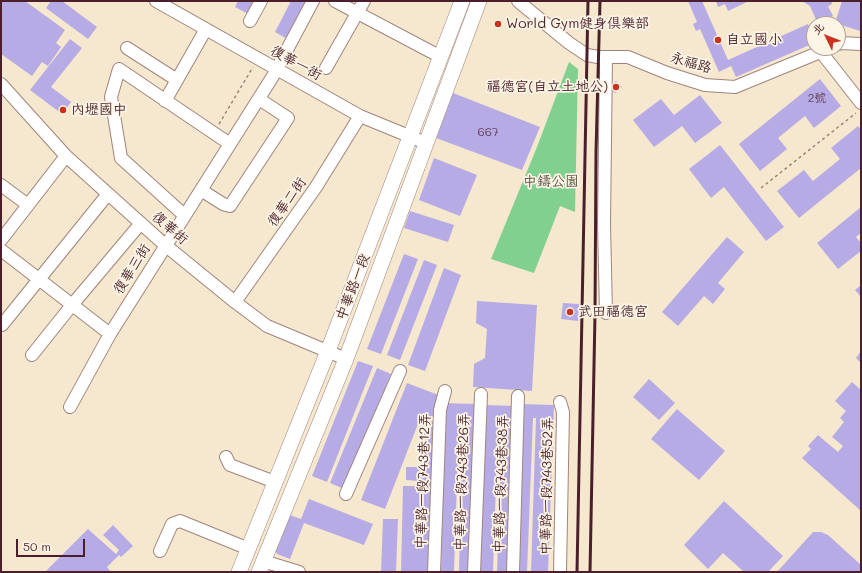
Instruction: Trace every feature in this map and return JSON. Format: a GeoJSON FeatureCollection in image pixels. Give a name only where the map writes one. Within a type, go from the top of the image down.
{"type":"FeatureCollection","features":[{"type":"Feature","properties":{"kind":"main road","name":"中華路一段"},"geometry":{"type":"LineString","coordinates":[[239,572],[328,351],[411,138],[462,1]]}},
{"type":"Feature","properties":{"kind":"main road","name":"中華路一段"},"geometry":{"type":"LineString","coordinates":[[261,566],[346,359],[479,1]]}},
{"type":"Feature","properties":{"kind":"street","name":"復華一街"},"geometry":{"type":"LineString","coordinates":[[156,1],[360,116],[426,143]]}},
{"type":"Feature","properties":{"kind":"street"},"geometry":{"type":"LineString","coordinates":[[250,21],[261,1]]}},
{"type":"Feature","properties":{"kind":"street","name":"復華三街"},"geometry":{"type":"LineString","coordinates":[[70,407],[110,334],[277,69],[313,1]]}},
{"type":"Feature","properties":{"kind":"street"},"geometry":{"type":"LineString","coordinates":[[335,1],[441,57]]}},
{"type":"Feature","properties":{"kind":"street"},"geometry":{"type":"LineString","coordinates":[[326,68],[364,1]]}},
{"type":"Feature","properties":{"kind":"street","name":"永福路"},"geometry":{"type":"LineString","coordinates":[[519,1],[569,43],[587,55],[628,57],[667,73],[705,85],[735,87],[810,56]]}},
{"type":"Feature","properties":{"kind":"street"},"geometry":{"type":"LineString","coordinates":[[165,101],[206,29]]}},
{"type":"Feature","properties":{"kind":"street"},"geometry":{"type":"LineString","coordinates":[[846,43],[861,43]]}},
{"type":"Feature","properties":{"kind":"street"},"geometry":{"type":"LineString","coordinates":[[127,48],[177,80]]}},
{"type":"Feature","properties":{"kind":"street"},"geometry":{"type":"LineString","coordinates":[[829,56],[861,103]]}},
{"type":"Feature","properties":{"kind":"street"},"geometry":{"type":"LineString","coordinates":[[606,57],[604,224],[606,313]]}},
{"type":"Feature","properties":{"kind":"street"},"geometry":{"type":"LineString","coordinates":[[184,216],[121,158],[111,97],[118,69],[230,144]]}},
{"type":"Feature","properties":{"kind":"street","name":"復華街"},"geometry":{"type":"LineString","coordinates":[[3,92],[66,156],[165,245],[235,302],[267,326],[346,359]]}},
{"type":"Feature","properties":{"kind":"street"},"geometry":{"type":"LineString","coordinates":[[201,190],[223,204],[230,206],[288,118],[258,99]]}},
{"type":"Feature","properties":{"kind":"street","name":"復華二街"},"geometry":{"type":"LineString","coordinates":[[235,302],[316,187],[360,116]]}},
{"type":"Feature","properties":{"kind":"street"},"geometry":{"type":"LineString","coordinates":[[1,240],[66,156]]}},
{"type":"Feature","properties":{"kind":"street"},"geometry":{"type":"LineString","coordinates":[[1,185],[28,205]]}},
{"type":"Feature","properties":{"kind":"street"},"geometry":{"type":"LineString","coordinates":[[2,325],[108,194]]}},
{"type":"Feature","properties":{"kind":"street"},"geometry":{"type":"LineString","coordinates":[[32,355],[141,223]]}},
{"type":"Feature","properties":{"kind":"street"},"geometry":{"type":"LineString","coordinates":[[1,250],[110,334]]}},
{"type":"Feature","properties":{"kind":"street"},"geometry":{"type":"LineString","coordinates":[[346,494],[400,371]]}},
{"type":"Feature","properties":{"kind":"street","name":"中華路一段743巷12弄"},"geometry":{"type":"LineString","coordinates":[[434,572],[440,410],[445,391]]}},
{"type":"Feature","properties":{"kind":"street","name":"中華路一段743巷26弄"},"geometry":{"type":"LineString","coordinates":[[474,572],[481,394]]}},
{"type":"Feature","properties":{"kind":"street","name":"中華路一段743巷38弄"},"geometry":{"type":"LineString","coordinates":[[513,572],[518,396]]}},
{"type":"Feature","properties":{"kind":"street","name":"中華路一段743巷52弄"},"geometry":{"type":"LineString","coordinates":[[560,402],[563,412],[560,572]]}},
{"type":"Feature","properties":{"kind":"street"},"geometry":{"type":"LineString","coordinates":[[226,457],[230,466],[275,482]]}},
{"type":"Feature","properties":{"kind":"street"},"geometry":{"type":"LineString","coordinates":[[160,551],[172,524],[180,521],[249,549]]}},
{"type":"Feature","properties":{"kind":"street"},"geometry":{"type":"LineString","coordinates":[[261,566],[299,572]]}},
{"type":"Feature","properties":{"kind":"path"},"geometry":{"type":"LineString","coordinates":[[214,134],[258,59]]}},
{"type":"Feature","properties":{"kind":"path"},"geometry":{"type":"LineString","coordinates":[[761,188],[861,109]]}},
{"type":"Feature","properties":{"kind":"green space","name":"中鑄公園"},"geometry":{"type":"Polygon","coordinates":[[[569,62],[578,69],[575,212],[560,206],[534,273],[491,259],[537,147],[569,62]]]}},
{"type":"Feature","properties":{"kind":"building"},"geometry":{"type":"Polygon","coordinates":[[[1,1],[25,1],[65,30],[56,43],[61,47],[48,66],[42,62],[32,76],[1,54],[1,1]]]}},
{"type":"Feature","properties":{"kind":"building"},"geometry":{"type":"Polygon","coordinates":[[[51,1],[62,1],[97,27],[88,39],[46,8],[51,1]]]}},
{"type":"Feature","properties":{"kind":"building"},"geometry":{"type":"Polygon","coordinates":[[[238,1],[259,1],[252,16],[235,7],[238,1]]]}},
{"type":"Feature","properties":{"kind":"building"},"geometry":{"type":"Polygon","coordinates":[[[291,1],[308,1],[289,40],[275,32],[291,1]]]}},
{"type":"Feature","properties":{"kind":"building"},"geometry":{"type":"Polygon","coordinates":[[[688,1],[702,1],[728,60],[806,25],[806,46],[736,77],[731,66],[719,72],[700,29],[696,31],[693,24],[697,22],[688,1]]]}},
{"type":"Feature","properties":{"kind":"building"},"geometry":{"type":"Polygon","coordinates":[[[716,1],[749,1],[728,11],[725,4],[718,7],[716,1]]]}},
{"type":"Feature","properties":{"kind":"building"},"geometry":{"type":"Polygon","coordinates":[[[802,1],[833,1],[831,5],[828,6],[833,16],[814,16],[810,6],[802,1]]]}},
{"type":"Feature","properties":{"kind":"building"},"geometry":{"type":"Polygon","coordinates":[[[842,1],[861,1],[860,31],[846,27],[846,16],[837,16],[842,1]]]}},
{"type":"Feature","properties":{"kind":"building"},"geometry":{"type":"Polygon","coordinates":[[[70,39],[82,48],[51,87],[71,102],[62,114],[30,90],[70,39]]]}},
{"type":"Feature","properties":{"kind":"building"},"geometry":{"type":"Polygon","coordinates":[[[820,79],[841,106],[814,128],[805,116],[778,138],[787,149],[760,171],[739,144],[820,79]]]}},
{"type":"Feature","properties":{"kind":"building","name":"福德宮(自立土地公)"},"geometry":{"type":"Polygon","coordinates":[[[616,81],[622,87],[615,93],[609,87],[616,81]]]}},
{"type":"Feature","properties":{"kind":"building"},"geometry":{"type":"Polygon","coordinates":[[[453,93],[540,127],[522,170],[436,138],[453,93]]]}},
{"type":"Feature","properties":{"kind":"building"},"geometry":{"type":"Polygon","coordinates":[[[700,95],[722,123],[695,143],[682,126],[654,147],[633,120],[661,99],[674,115],[700,95]]]}},
{"type":"Feature","properties":{"kind":"building"},"geometry":{"type":"Polygon","coordinates":[[[858,126],[861,130],[861,168],[799,218],[777,191],[804,170],[813,181],[840,159],[831,148],[858,126]]]}},
{"type":"Feature","properties":{"kind":"building"},"geometry":{"type":"Polygon","coordinates":[[[720,145],[784,227],[766,241],[724,187],[711,198],[689,169],[720,145]]]}},
{"type":"Feature","properties":{"kind":"building"},"geometry":{"type":"Polygon","coordinates":[[[434,158],[477,175],[460,216],[419,200],[434,158]]]}},
{"type":"Feature","properties":{"kind":"building"},"geometry":{"type":"Polygon","coordinates":[[[861,207],[861,233],[856,237],[861,243],[861,251],[838,269],[817,243],[861,207]]]}},
{"type":"Feature","properties":{"kind":"building"},"geometry":{"type":"Polygon","coordinates":[[[410,211],[454,225],[448,242],[404,228],[410,211]]]}},
{"type":"Feature","properties":{"kind":"building"},"geometry":{"type":"Polygon","coordinates":[[[727,237],[744,252],[718,283],[725,289],[713,304],[704,296],[678,326],[662,312],[727,237]]]}},
{"type":"Feature","properties":{"kind":"building"},"geometry":{"type":"Polygon","coordinates":[[[404,254],[418,259],[381,354],[367,349],[404,254]]]}},
{"type":"Feature","properties":{"kind":"building"},"geometry":{"type":"Polygon","coordinates":[[[424,260],[437,265],[400,360],[387,355],[424,260]]]}},
{"type":"Feature","properties":{"kind":"building"},"geometry":{"type":"Polygon","coordinates":[[[444,268],[461,275],[425,371],[408,365],[444,268]]]}},
{"type":"Feature","properties":{"kind":"building"},"geometry":{"type":"Polygon","coordinates":[[[861,285],[861,297],[855,290],[861,285]]]}},
{"type":"Feature","properties":{"kind":"building"},"geometry":{"type":"Polygon","coordinates":[[[477,301],[537,305],[532,391],[473,387],[474,364],[485,358],[487,329],[476,323],[477,301]]]}},
{"type":"Feature","properties":{"kind":"building","name":"武田福德宮"},"geometry":{"type":"Polygon","coordinates":[[[563,303],[579,304],[578,321],[561,319],[563,303]]]}},
{"type":"Feature","properties":{"kind":"building"},"geometry":{"type":"Polygon","coordinates":[[[861,351],[861,363],[856,358],[861,351]]]}},
{"type":"Feature","properties":{"kind":"building"},"geometry":{"type":"Polygon","coordinates":[[[358,361],[373,366],[327,482],[312,476],[358,361]]]}},
{"type":"Feature","properties":{"kind":"building"},"geometry":{"type":"Polygon","coordinates":[[[377,368],[391,374],[344,489],[330,483],[377,368]]]}},
{"type":"Feature","properties":{"kind":"building"},"geometry":{"type":"Polygon","coordinates":[[[649,379],[675,403],[659,420],[633,397],[649,379]]]}},
{"type":"Feature","properties":{"kind":"building"},"geometry":{"type":"Polygon","coordinates":[[[852,382],[861,390],[861,511],[802,458],[811,449],[808,446],[818,435],[838,452],[843,446],[832,437],[844,422],[840,418],[846,411],[835,401],[852,382]]]}},
{"type":"Feature","properties":{"kind":"building"},"geometry":{"type":"Polygon","coordinates":[[[407,383],[441,396],[431,420],[421,416],[385,509],[361,500],[407,383]]]}},
{"type":"Feature","properties":{"kind":"building"},"geometry":{"type":"Polygon","coordinates":[[[442,403],[478,404],[472,572],[459,572],[463,419],[459,419],[454,572],[441,572],[445,422],[442,403]]]}},
{"type":"Feature","properties":{"kind":"building"},"geometry":{"type":"Polygon","coordinates":[[[519,404],[554,405],[548,572],[531,572],[536,418],[533,418],[527,572],[514,572],[519,404]]]}},
{"type":"Feature","properties":{"kind":"building"},"geometry":{"type":"Polygon","coordinates":[[[485,405],[516,406],[511,572],[497,572],[502,423],[498,423],[493,572],[480,572],[485,405]]]}},
{"type":"Feature","properties":{"kind":"building"},"geometry":{"type":"Polygon","coordinates":[[[677,409],[725,451],[699,480],[651,439],[677,409]]]}},
{"type":"Feature","properties":{"kind":"building"},"geometry":{"type":"Polygon","coordinates":[[[422,421],[437,422],[433,572],[401,572],[403,486],[419,486],[419,481],[406,480],[406,467],[420,467],[422,421]]]}},
{"type":"Feature","properties":{"kind":"building"},"geometry":{"type":"Polygon","coordinates":[[[309,499],[373,524],[364,545],[304,523],[290,559],[277,554],[274,547],[287,514],[301,519],[309,499]]]}},
{"type":"Feature","properties":{"kind":"building"},"geometry":{"type":"Polygon","coordinates":[[[724,501],[783,556],[768,572],[744,572],[723,553],[708,569],[684,545],[724,501]]]}},
{"type":"Feature","properties":{"kind":"building"},"geometry":{"type":"Polygon","coordinates":[[[383,519],[398,519],[396,572],[381,572],[383,519]]]}},
{"type":"Feature","properties":{"kind":"building"},"geometry":{"type":"Polygon","coordinates":[[[113,525],[133,546],[121,557],[119,555],[107,567],[110,571],[109,572],[45,572],[88,529],[116,554],[119,550],[103,535],[113,525]]]}},
{"type":"Feature","properties":{"kind":"building"},"geometry":{"type":"Polygon","coordinates":[[[813,532],[821,532],[828,535],[861,565],[861,572],[777,572],[813,532]]]}},
{"type":"Feature","properties":{"kind":"railway"},"geometry":{"type":"LineString","coordinates":[[577,572],[588,1]]}},
{"type":"Feature","properties":{"kind":"railway"},"geometry":{"type":"LineString","coordinates":[[590,572],[595,314],[596,152],[600,1]]}},
{"type":"Feature","properties":{"kind":"place","name":"World Gym健身俱樂部"},"geometry":{"type":"Point","coordinates":[498,24]}},
{"type":"Feature","properties":{"kind":"place","name":"自立國小"},"geometry":{"type":"Point","coordinates":[718,40]}},
{"type":"Feature","properties":{"kind":"place","name":"福德宮(自立土地公)"},"geometry":{"type":"Point","coordinates":[616,87]}},
{"type":"Feature","properties":{"kind":"place","name":"內壢國中"},"geometry":{"type":"Point","coordinates":[63,110]}},
{"type":"Feature","properties":{"kind":"place","name":"武田福德宮"},"geometry":{"type":"Point","coordinates":[570,312]}}]}
